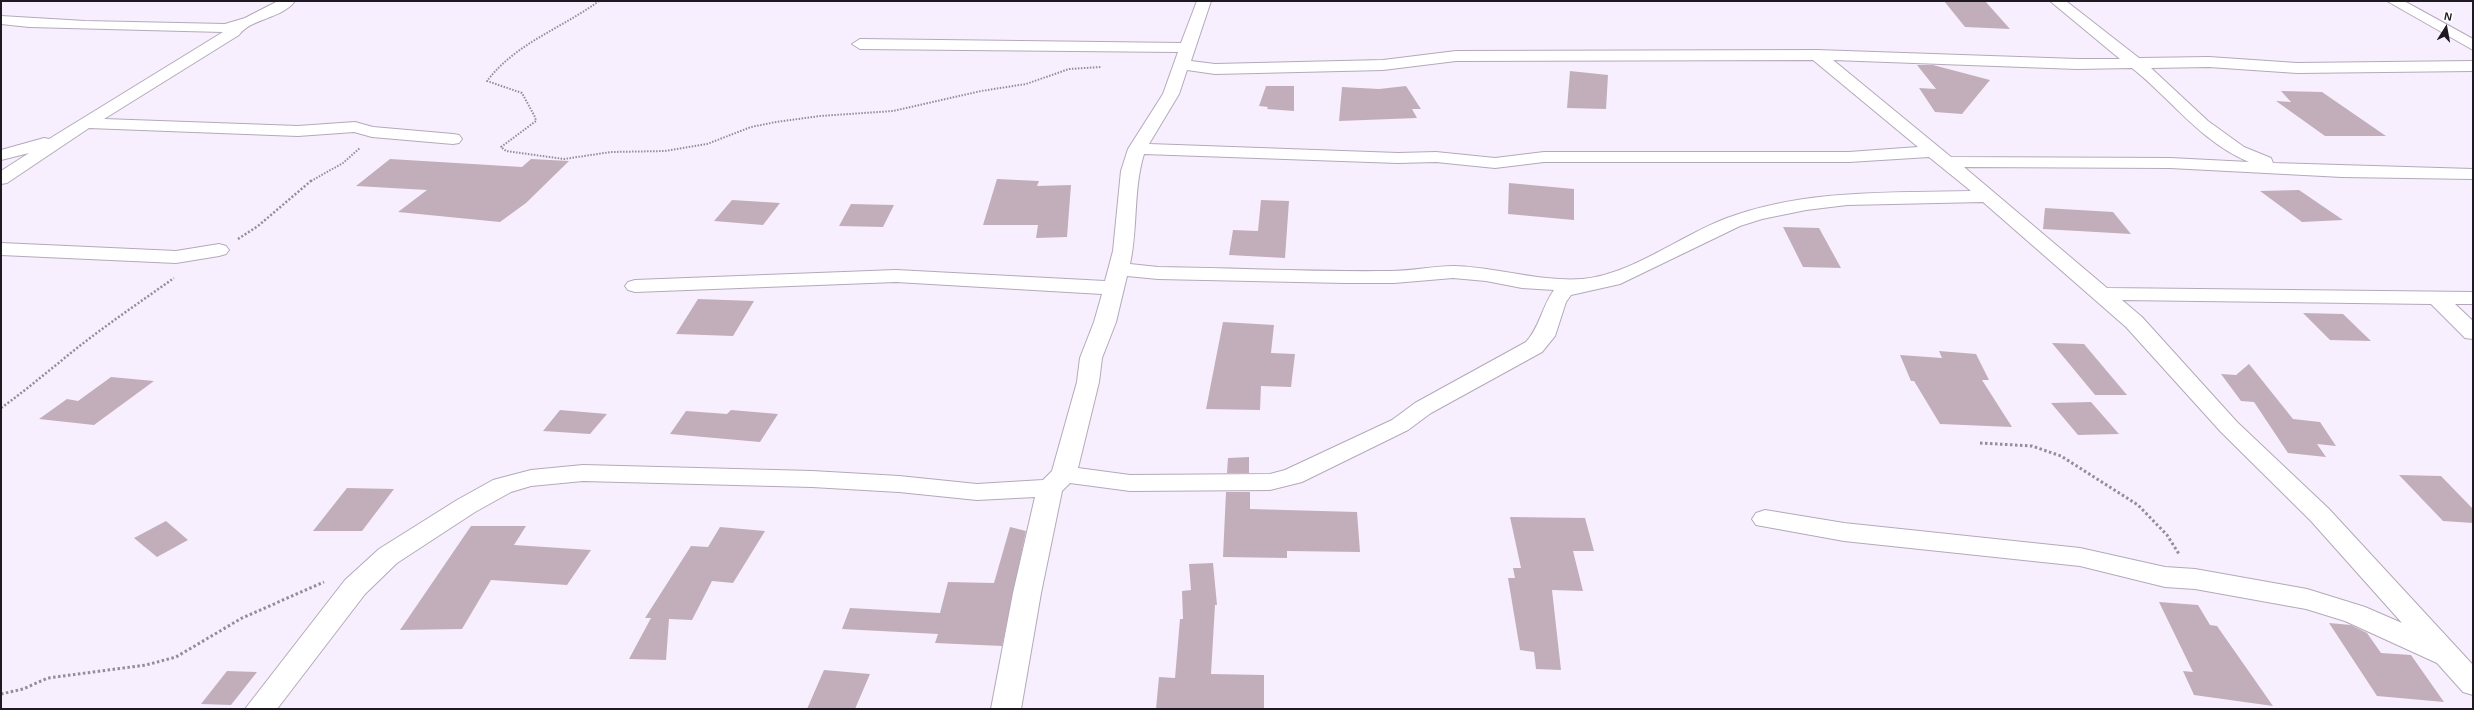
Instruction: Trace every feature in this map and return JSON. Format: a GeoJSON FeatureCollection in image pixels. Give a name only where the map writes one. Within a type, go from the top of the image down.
{"type":"FeatureCollection","features":[{"type":"Feature","properties":{"kind":"street"},"geometry":{"type":"LineString","coordinates":[[1,20],[61,26],[125,29],[238,26],[256,19],[288,1]]}},
{"type":"Feature","properties":{"kind":"street"},"geometry":{"type":"LineString","coordinates":[[1006,709],[1027,593],[1057,481],[1088,382],[1091,358],[1105,322],[1123,251],[1130,171],[1137,149],[1171,94],[1204,1]]}},
{"type":"Feature","properties":{"kind":"street"},"geometry":{"type":"LineString","coordinates":[[2056,1],[2148,74],[2202,125],[2238,151],[2283,169]]}},
{"type":"Feature","properties":{"kind":"street"},"geometry":{"type":"LineString","coordinates":[[2394,1],[2473,45]]}},
{"type":"Feature","properties":{"kind":"street"},"geometry":{"type":"LineString","coordinates":[[1,179],[85,123],[234,32],[238,26]]}},
{"type":"Feature","properties":{"kind":"street"},"geometry":{"type":"LineString","coordinates":[[860,44],[1184,56],[1215,69],[1355,64],[1383,65],[1456,56],[1817,55],[2077,64],[2209,62],[2297,68],[2386,65],[2473,66]]}},
{"type":"Feature","properties":{"kind":"street"},"geometry":{"type":"LineString","coordinates":[[1817,55],[1988,196],[2134,322],[2229,427],[2320,515],[2473,684]]}},
{"type":"Feature","properties":{"kind":"street"},"geometry":{"type":"LineString","coordinates":[[85,123],[298,131],[354,127],[372,132],[434,136],[453,139]]}},
{"type":"Feature","properties":{"kind":"street"},"geometry":{"type":"LineString","coordinates":[[1,155],[65,137]]}},
{"type":"Feature","properties":{"kind":"street"},"geometry":{"type":"LineString","coordinates":[[1137,149],[1199,153],[1436,158],[1495,163],[1544,157],[1939,157],[2170,163],[2283,169],[2473,174]]}},
{"type":"Feature","properties":{"kind":"street"},"geometry":{"type":"LineString","coordinates":[[635,286],[896,276],[1115,278],[1158,273],[1394,277],[1454,272],[1486,275],[1522,282],[1580,285],[1613,280],[1733,222],[1758,214],[1806,204],[1848,199],[1988,196]]}},
{"type":"Feature","properties":{"kind":"street"},"geometry":{"type":"LineString","coordinates":[[1,249],[176,257],[219,250]]}},
{"type":"Feature","properties":{"kind":"street"},"geometry":{"type":"LineString","coordinates":[[260,709],[355,587],[388,556],[466,506],[502,486],[531,478],[583,473],[804,479],[899,484],[977,492],[1057,481],[1130,483],[1270,482],[1293,476],[1400,425],[1423,408],[1534,347],[1544,336],[1556,302],[1564,291],[1580,285]]}},
{"type":"Feature","properties":{"kind":"street"},"geometry":{"type":"LineString","coordinates":[[2102,294],[2473,298]]}},
{"type":"Feature","properties":{"kind":"street"},"geometry":{"type":"LineString","coordinates":[[2436,297],[2473,333]]}},
{"type":"Feature","properties":{"kind":"street"},"geometry":{"type":"LineString","coordinates":[[1765,519],[1844,532],[2080,557],[2165,577],[2195,579],[2307,599],[2355,614],[2449,658]]}},
{"type":"Feature","properties":{"kind":"path"},"geometry":{"type":"LineString","coordinates":[[599,1],[573,20],[553,28],[530,42],[494,72],[487,81],[522,93],[525,100],[535,111],[536,121],[501,147],[506,151],[564,159],[611,152],[665,151],[707,144],[751,127],[776,122],[820,116],[894,111],[981,90],[1026,84],[1068,69],[1094,69],[1106,66]]}},
{"type":"Feature","properties":{"kind":"path"},"geometry":{"type":"LineString","coordinates":[[219,250],[257,229],[312,181],[336,170],[355,155],[372,132]]}},
{"type":"Feature","properties":{"kind":"path"},"geometry":{"type":"LineString","coordinates":[[1,408],[36,383],[60,361],[177,276]]}},
{"type":"Feature","properties":{"kind":"path"},"geometry":{"type":"LineString","coordinates":[[1980,443],[2032,446],[2067,460],[2138,505],[2167,535],[2195,579]]}},
{"type":"Feature","properties":{"kind":"path"},"geometry":{"type":"LineString","coordinates":[[1,694],[23,689],[48,678],[146,665],[176,657],[242,618],[329,580]]}},
{"type":"Feature","properties":{"kind":"building"},"geometry":{"type":"Polygon","coordinates":[[[1944,1],[1985,1],[2010,29],[1965,27],[1944,1]]]}},
{"type":"Feature","properties":{"kind":"building"},"geometry":{"type":"Polygon","coordinates":[[[1917,65],[1933,65],[1990,80],[1962,114],[1935,112],[1919,88],[1936,89],[1917,65]]]}},
{"type":"Feature","properties":{"kind":"building"},"geometry":{"type":"Polygon","coordinates":[[[1570,71],[1608,75],[1606,109],[1567,108],[1570,71]]]}},
{"type":"Feature","properties":{"kind":"building"},"geometry":{"type":"Polygon","coordinates":[[[1266,86],[1294,86],[1294,111],[1267,109],[1268,107],[1259,106],[1266,86]]]}},
{"type":"Feature","properties":{"kind":"building"},"geometry":{"type":"Polygon","coordinates":[[[1406,86],[1421,109],[1412,109],[1417,118],[1339,121],[1342,87],[1379,89],[1406,86]]]}},
{"type":"Feature","properties":{"kind":"building"},"geometry":{"type":"Polygon","coordinates":[[[2281,91],[2322,92],[2386,136],[2325,136],[2276,101],[2291,102],[2281,91]]]}},
{"type":"Feature","properties":{"kind":"building"},"geometry":{"type":"Polygon","coordinates":[[[390,159],[522,167],[531,159],[569,161],[526,203],[500,222],[398,212],[427,190],[356,186],[390,159]]]}},
{"type":"Feature","properties":{"kind":"building"},"geometry":{"type":"Polygon","coordinates":[[[997,179],[1039,181],[1037,186],[1071,185],[1067,237],[1036,238],[1038,225],[983,225],[997,179]]]}},
{"type":"Feature","properties":{"kind":"building"},"geometry":{"type":"Polygon","coordinates":[[[1509,183],[1574,189],[1574,220],[1508,214],[1509,183]]]}},
{"type":"Feature","properties":{"kind":"building"},"geometry":{"type":"Polygon","coordinates":[[[2299,190],[2343,220],[2302,222],[2260,191],[2299,190]]]}},
{"type":"Feature","properties":{"kind":"building"},"geometry":{"type":"Polygon","coordinates":[[[732,200],[780,203],[763,225],[714,221],[732,200]]]}},
{"type":"Feature","properties":{"kind":"building"},"geometry":{"type":"Polygon","coordinates":[[[1261,200],[1289,201],[1285,258],[1229,255],[1233,230],[1258,231],[1261,200]]]}},
{"type":"Feature","properties":{"kind":"building"},"geometry":{"type":"Polygon","coordinates":[[[851,204],[894,205],[883,227],[839,226],[851,204]]]}},
{"type":"Feature","properties":{"kind":"building"},"geometry":{"type":"Polygon","coordinates":[[[2045,208],[2113,212],[2131,234],[2043,229],[2045,208]]]}},
{"type":"Feature","properties":{"kind":"building"},"geometry":{"type":"Polygon","coordinates":[[[1783,227],[1819,228],[1841,268],[1803,267],[1783,227]]]}},
{"type":"Feature","properties":{"kind":"building"},"geometry":{"type":"Polygon","coordinates":[[[698,299],[754,301],[733,336],[676,334],[698,299]]]}},
{"type":"Feature","properties":{"kind":"building"},"geometry":{"type":"Polygon","coordinates":[[[2303,313],[2343,314],[2371,341],[2330,340],[2303,313]]]}},
{"type":"Feature","properties":{"kind":"building"},"geometry":{"type":"Polygon","coordinates":[[[1223,322],[1274,325],[1271,353],[1295,354],[1291,387],[1261,386],[1260,410],[1206,409],[1223,322]]]}},
{"type":"Feature","properties":{"kind":"building"},"geometry":{"type":"Polygon","coordinates":[[[2052,343],[2084,344],[2127,395],[2095,395],[2052,343]]]}},
{"type":"Feature","properties":{"kind":"building"},"geometry":{"type":"Polygon","coordinates":[[[1939,351],[1976,354],[1989,380],[1982,380],[2012,427],[1940,424],[1914,381],[1911,381],[1900,355],[1942,358],[1939,351]]]}},
{"type":"Feature","properties":{"kind":"building"},"geometry":{"type":"Polygon","coordinates":[[[2249,364],[2293,419],[2320,422],[2336,446],[2317,444],[2326,457],[2288,453],[2254,402],[2241,401],[2221,374],[2236,375],[2249,364]]]}},
{"type":"Feature","properties":{"kind":"building"},"geometry":{"type":"Polygon","coordinates":[[[111,377],[154,381],[94,425],[39,419],[67,399],[78,401],[111,377]]]}},
{"type":"Feature","properties":{"kind":"building"},"geometry":{"type":"Polygon","coordinates":[[[2091,402],[2119,434],[2078,435],[2051,403],[2091,402]]]}},
{"type":"Feature","properties":{"kind":"building"},"geometry":{"type":"Polygon","coordinates":[[[560,410],[607,414],[590,434],[543,431],[560,410]]]}},
{"type":"Feature","properties":{"kind":"building"},"geometry":{"type":"Polygon","coordinates":[[[731,410],[778,414],[760,442],[670,434],[686,411],[727,414],[731,410]]]}},
{"type":"Feature","properties":{"kind":"building"},"geometry":{"type":"Polygon","coordinates":[[[1249,457],[1249,473],[1227,473],[1228,458],[1249,457]]]}},
{"type":"Feature","properties":{"kind":"building"},"geometry":{"type":"Polygon","coordinates":[[[2399,475],[2441,476],[2473,509],[2473,523],[2443,521],[2399,475]]]}},
{"type":"Feature","properties":{"kind":"building"},"geometry":{"type":"Polygon","coordinates":[[[347,488],[394,489],[362,531],[313,531],[347,488]]]}},
{"type":"Feature","properties":{"kind":"building"},"geometry":{"type":"Polygon","coordinates":[[[1226,492],[1250,492],[1250,509],[1357,512],[1360,552],[1287,551],[1287,558],[1223,557],[1226,492]]]}},
{"type":"Feature","properties":{"kind":"building"},"geometry":{"type":"Polygon","coordinates":[[[1510,517],[1585,518],[1594,551],[1573,551],[1583,591],[1552,590],[1561,670],[1536,669],[1534,652],[1520,650],[1508,578],[1515,578],[1513,568],[1521,568],[1510,517]]]}},
{"type":"Feature","properties":{"kind":"building"},"geometry":{"type":"Polygon","coordinates":[[[166,521],[188,540],[157,557],[134,538],[166,521]]]}},
{"type":"Feature","properties":{"kind":"building"},"geometry":{"type":"Polygon","coordinates":[[[471,526],[526,526],[514,545],[591,550],[567,585],[491,580],[462,629],[400,630],[471,526]]]}},
{"type":"Feature","properties":{"kind":"building"},"geometry":{"type":"Polygon","coordinates":[[[720,527],[765,531],[733,583],[712,581],[692,620],[669,619],[666,660],[629,659],[651,618],[645,618],[691,546],[708,547],[720,527]]]}},
{"type":"Feature","properties":{"kind":"building"},"geometry":{"type":"Polygon","coordinates":[[[1010,527],[1026,531],[1002,646],[935,643],[938,634],[842,629],[850,608],[940,613],[948,582],[994,583],[1010,527]]]}},
{"type":"Feature","properties":{"kind":"building"},"geometry":{"type":"Polygon","coordinates":[[[1213,563],[1217,605],[1215,605],[1211,674],[1264,675],[1264,709],[1156,709],[1159,677],[1175,678],[1180,619],[1183,619],[1182,591],[1191,590],[1189,564],[1213,563]]]}},
{"type":"Feature","properties":{"kind":"building"},"geometry":{"type":"Polygon","coordinates":[[[2159,602],[2198,605],[2210,625],[2217,626],[2273,706],[2194,695],[2183,671],[2193,672],[2159,602]]]}},
{"type":"Feature","properties":{"kind":"building"},"geometry":{"type":"Polygon","coordinates":[[[2329,623],[2351,625],[2367,633],[2381,653],[2411,655],[2444,702],[2377,696],[2329,623]]]}},
{"type":"Feature","properties":{"kind":"building"},"geometry":{"type":"Polygon","coordinates":[[[824,670],[870,674],[855,709],[807,709],[824,670]]]}},
{"type":"Feature","properties":{"kind":"building"},"geometry":{"type":"Polygon","coordinates":[[[227,671],[257,672],[231,705],[201,704],[227,671]]]}}]}
